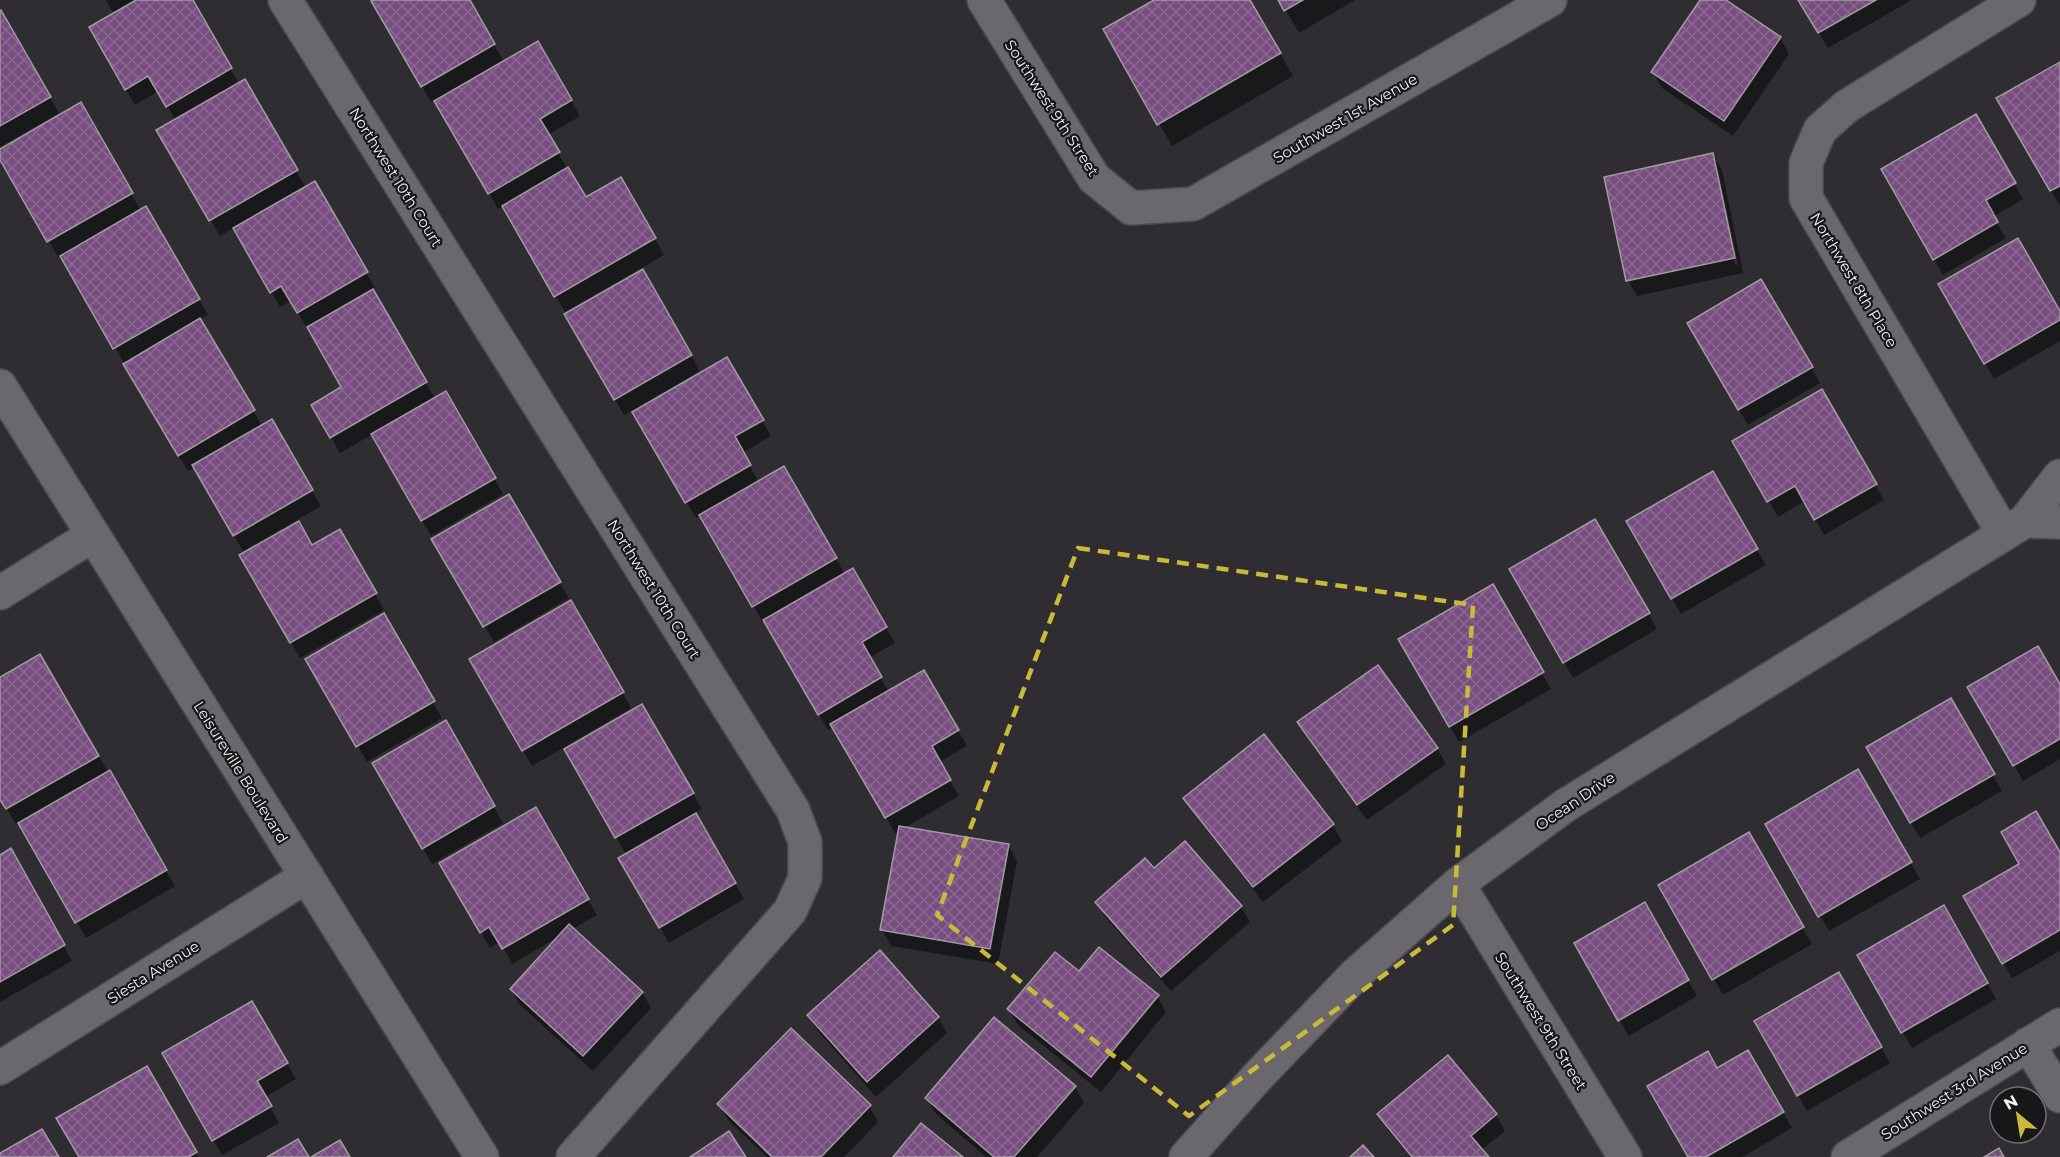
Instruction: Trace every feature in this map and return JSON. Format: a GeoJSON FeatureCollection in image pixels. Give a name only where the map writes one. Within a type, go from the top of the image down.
{"type":"FeatureCollection","features":[{"type":"Feature","properties":{"kind":"street","name":"Northwest 10th Court"},"geometry":{"type":"LineString","coordinates":[[285,0],[787,800],[805,842],[805,878],[790,911],[573,1157]]}},
{"type":"Feature","properties":{"kind":"street","name":"Southwest 9th Street"},"geometry":{"type":"LineString","coordinates":[[984,0],[1095,178],[1131,208]]}},
{"type":"Feature","properties":{"kind":"street","name":"Southwest 1st Avenue"},"geometry":{"type":"LineString","coordinates":[[1131,208],[1193,204],[1550,0]]}},
{"type":"Feature","properties":{"kind":"street","name":"Northwest 8th Place"},"geometry":{"type":"LineString","coordinates":[[2015,528],[1806,198],[1806,163],[1821,130],[1847,106],[2019,0]]}},
{"type":"Feature","properties":{"kind":"street","name":"Leisureville Boulevard"},"geometry":{"type":"LineString","coordinates":[[0,386],[482,1157]]}},
{"type":"Feature","properties":{"kind":"street","name":"Ocean Drive"},"geometry":{"type":"LineString","coordinates":[[1186,1157],[1260,1074],[1356,974],[1458,884],[1566,805],[2015,528],[2060,476]]}},
{"type":"Feature","properties":{"kind":"street"},"geometry":{"type":"LineString","coordinates":[[2015,528],[2060,522]]}},
{"type":"Feature","properties":{"kind":"street"},"geometry":{"type":"LineString","coordinates":[[0,593],[93,535]]}},
{"type":"Feature","properties":{"kind":"street","name":"Siesta Avenue"},"geometry":{"type":"LineString","coordinates":[[0,1068],[307,876]]}},
{"type":"Feature","properties":{"kind":"street","name":"Southwest 9th Street"},"geometry":{"type":"LineString","coordinates":[[1458,884],[1625,1157]]}},
{"type":"Feature","properties":{"kind":"street","name":"Southwest 3rd Avenue"},"geometry":{"type":"LineString","coordinates":[[1848,1157],[2060,1025]]}},
{"type":"Feature","properties":{"kind":"street"},"geometry":{"type":"LineString","coordinates":[[2028,1044],[2060,1096]]}},
{"type":"Feature","properties":{"kind":"highlighted area"},"geometry":{"type":"Polygon","coordinates":[[[1078,548],[1473,605],[1453,925],[1189,1116],[937,915],[1078,548]]]}},
{"type":"Feature","properties":{"kind":"building"},"geometry":{"type":"Polygon","coordinates":[[[136,0],[193,0],[232,68],[166,107],[148,76],[125,90],[89,27],[136,0]]]}},
{"type":"Feature","properties":{"kind":"building"},"geometry":{"type":"Polygon","coordinates":[[[470,0],[495,44],[421,87],[371,1],[470,0]]]}},
{"type":"Feature","properties":{"kind":"building"},"geometry":{"type":"Polygon","coordinates":[[[1154,0],[1250,0],[1281,53],[1157,125],[1103,29],[1154,0]]]}},
{"type":"Feature","properties":{"kind":"building"},"geometry":{"type":"Polygon","coordinates":[[[1278,0],[1303,0],[1284,11],[1278,0]]]}},
{"type":"Feature","properties":{"kind":"building"},"geometry":{"type":"Polygon","coordinates":[[[1700,0],[1726,0],[1781,37],[1724,121],[1651,72],[1700,0]]]}},
{"type":"Feature","properties":{"kind":"building"},"geometry":{"type":"Polygon","coordinates":[[[1798,0],[1876,0],[1818,33],[1798,0]]]}},
{"type":"Feature","properties":{"kind":"building"},"geometry":{"type":"Polygon","coordinates":[[[0,11],[51,97],[0,126],[0,11]]]}},
{"type":"Feature","properties":{"kind":"building"},"geometry":{"type":"Polygon","coordinates":[[[538,41],[572,100],[540,119],[560,152],[488,194],[434,101],[538,41]]]}},
{"type":"Feature","properties":{"kind":"building"},"geometry":{"type":"Polygon","coordinates":[[[2060,62],[2060,186],[2050,191],[1996,98],[2060,62]]]}},
{"type":"Feature","properties":{"kind":"building"},"geometry":{"type":"Polygon","coordinates":[[[245,79],[298,170],[209,221],[156,130],[245,79]]]}},
{"type":"Feature","properties":{"kind":"building"},"geometry":{"type":"Polygon","coordinates":[[[81,102],[133,193],[47,242],[0,160],[0,149],[81,102]]]}},
{"type":"Feature","properties":{"kind":"building"},"geometry":{"type":"Polygon","coordinates":[[[1976,114],[2016,183],[1986,200],[1998,222],[1933,260],[1881,169],[1976,114]]]}},
{"type":"Feature","properties":{"kind":"building"},"geometry":{"type":"Polygon","coordinates":[[[1713,153],[1735,258],[1626,281],[1604,177],[1713,153]]]}},
{"type":"Feature","properties":{"kind":"building"},"geometry":{"type":"Polygon","coordinates":[[[568,167],[586,197],[621,177],[656,238],[554,297],[502,206],[568,167]]]}},
{"type":"Feature","properties":{"kind":"building"},"geometry":{"type":"Polygon","coordinates":[[[315,181],[368,272],[297,313],[281,286],[270,293],[233,228],[315,181]]]}},
{"type":"Feature","properties":{"kind":"building"},"geometry":{"type":"Polygon","coordinates":[[[146,206],[200,299],[113,349],[60,256],[146,206]]]}},
{"type":"Feature","properties":{"kind":"building"},"geometry":{"type":"Polygon","coordinates":[[[2018,238],[2060,311],[2060,320],[1984,364],[1938,284],[2018,238]]]}},
{"type":"Feature","properties":{"kind":"building"},"geometry":{"type":"Polygon","coordinates":[[[643,269],[692,355],[614,400],[564,314],[643,269]]]}},
{"type":"Feature","properties":{"kind":"building"},"geometry":{"type":"Polygon","coordinates":[[[1761,279],[1813,367],[1738,410],[1687,323],[1761,279]]]}},
{"type":"Feature","properties":{"kind":"building"},"geometry":{"type":"Polygon","coordinates":[[[373,289],[427,382],[330,438],[311,405],[341,387],[307,327],[373,289]]]}},
{"type":"Feature","properties":{"kind":"building"},"geometry":{"type":"Polygon","coordinates":[[[200,318],[255,410],[178,456],[123,364],[200,318]]]}},
{"type":"Feature","properties":{"kind":"building"},"geometry":{"type":"Polygon","coordinates":[[[727,357],[764,420],[735,436],[751,465],[685,503],[632,412],[727,357]]]}},
{"type":"Feature","properties":{"kind":"building"},"geometry":{"type":"Polygon","coordinates":[[[1822,389],[1877,484],[1814,520],[1795,486],[1767,502],[1732,441],[1822,389]]]}},
{"type":"Feature","properties":{"kind":"building"},"geometry":{"type":"Polygon","coordinates":[[[446,391],[496,478],[421,521],[371,434],[446,391]]]}},
{"type":"Feature","properties":{"kind":"building"},"geometry":{"type":"Polygon","coordinates":[[[272,419],[313,490],[233,536],[192,465],[272,419]]]}},
{"type":"Feature","properties":{"kind":"building"},"geometry":{"type":"Polygon","coordinates":[[[784,466],[837,558],[752,607],[699,515],[784,466]]]}},
{"type":"Feature","properties":{"kind":"building"},"geometry":{"type":"Polygon","coordinates":[[[1713,471],[1758,549],[1671,599],[1626,521],[1713,471]]]}},
{"type":"Feature","properties":{"kind":"building"},"geometry":{"type":"Polygon","coordinates":[[[509,494],[561,582],[483,627],[431,539],[509,494]]]}},
{"type":"Feature","properties":{"kind":"building"},"geometry":{"type":"Polygon","coordinates":[[[1595,519],[1650,613],[1563,663],[1509,569],[1595,519]]]}},
{"type":"Feature","properties":{"kind":"building"},"geometry":{"type":"Polygon","coordinates":[[[299,521],[312,545],[340,529],[377,593],[290,643],[239,555],[299,521]]]}},
{"type":"Feature","properties":{"kind":"building"},"geometry":{"type":"Polygon","coordinates":[[[853,568],[887,627],[862,642],[882,677],[818,715],[763,620],[853,568]]]}},
{"type":"Feature","properties":{"kind":"building"},"geometry":{"type":"Polygon","coordinates":[[[1493,584],[1544,672],[1449,727],[1398,639],[1493,584]]]}},
{"type":"Feature","properties":{"kind":"building"},"geometry":{"type":"Polygon","coordinates":[[[571,600],[624,692],[522,751],[469,659],[571,600]]]}},
{"type":"Feature","properties":{"kind":"building"},"geometry":{"type":"Polygon","coordinates":[[[384,613],[435,701],[356,747],[305,659],[384,613]]]}},
{"type":"Feature","properties":{"kind":"building"},"geometry":{"type":"Polygon","coordinates":[[[2038,646],[2060,684],[2060,739],[2013,766],[1967,687],[2038,646]]]}},
{"type":"Feature","properties":{"kind":"building"},"geometry":{"type":"Polygon","coordinates":[[[40,654],[99,756],[6,809],[0,800],[0,677],[40,654]]]}},
{"type":"Feature","properties":{"kind":"building"},"geometry":{"type":"Polygon","coordinates":[[[1378,665],[1438,748],[1357,805],[1297,722],[1378,665]]]}},
{"type":"Feature","properties":{"kind":"building"},"geometry":{"type":"Polygon","coordinates":[[[924,670],[959,730],[932,746],[951,780],[885,818],[830,724],[924,670]]]}},
{"type":"Feature","properties":{"kind":"building"},"geometry":{"type":"Polygon","coordinates":[[[1951,698],[1995,774],[1910,823],[1866,747],[1951,698]]]}},
{"type":"Feature","properties":{"kind":"building"},"geometry":{"type":"Polygon","coordinates":[[[642,704],[694,793],[615,838],[564,749],[642,704]]]}},
{"type":"Feature","properties":{"kind":"building"},"geometry":{"type":"Polygon","coordinates":[[[446,720],[495,806],[422,849],[372,763],[446,720]]]}},
{"type":"Feature","properties":{"kind":"building"},"geometry":{"type":"Polygon","coordinates":[[[1264,734],[1334,824],[1253,887],[1183,798],[1264,734]]]}},
{"type":"Feature","properties":{"kind":"building"},"geometry":{"type":"Polygon","coordinates":[[[1858,769],[1912,862],[1818,917],[1765,824],[1858,769]]]}},
{"type":"Feature","properties":{"kind":"building"},"geometry":{"type":"Polygon","coordinates":[[[110,770],[167,870],[75,923],[18,823],[110,770]]]}},
{"type":"Feature","properties":{"kind":"building"},"geometry":{"type":"Polygon","coordinates":[[[536,807],[589,899],[502,949],[489,927],[480,933],[439,863],[536,807]]]}},
{"type":"Feature","properties":{"kind":"building"},"geometry":{"type":"Polygon","coordinates":[[[2036,811],[2060,852],[2060,930],[2002,964],[1963,896],[2019,864],[2001,832],[2036,811]]]}},
{"type":"Feature","properties":{"kind":"building"},"geometry":{"type":"Polygon","coordinates":[[[696,813],[736,883],[659,928],[618,858],[696,813]]]}},
{"type":"Feature","properties":{"kind":"building"},"geometry":{"type":"Polygon","coordinates":[[[899,826],[1009,844],[990,949],[880,930],[899,826]]]}},
{"type":"Feature","properties":{"kind":"building"},"geometry":{"type":"Polygon","coordinates":[[[1749,832],[1804,927],[1712,980],[1658,885],[1749,832]]]}},
{"type":"Feature","properties":{"kind":"building"},"geometry":{"type":"Polygon","coordinates":[[[1185,841],[1242,906],[1161,977],[1095,902],[1145,858],[1154,868],[1185,841]]]}},
{"type":"Feature","properties":{"kind":"building"},"geometry":{"type":"Polygon","coordinates":[[[11,848],[65,945],[0,982],[0,855],[11,848]]]}},
{"type":"Feature","properties":{"kind":"building"},"geometry":{"type":"Polygon","coordinates":[[[1645,902],[1689,980],[1618,1021],[1574,943],[1645,902]]]}},
{"type":"Feature","properties":{"kind":"building"},"geometry":{"type":"Polygon","coordinates":[[[1944,905],[1988,983],[1901,1033],[1857,955],[1944,905]]]}},
{"type":"Feature","properties":{"kind":"building"},"geometry":{"type":"Polygon","coordinates":[[[569,924],[643,992],[583,1056],[510,989],[569,924]]]}},
{"type":"Feature","properties":{"kind":"building"},"geometry":{"type":"Polygon","coordinates":[[[1099,947],[1159,995],[1091,1077],[1007,1009],[1055,952],[1079,971],[1099,947]]]}},
{"type":"Feature","properties":{"kind":"building"},"geometry":{"type":"Polygon","coordinates":[[[880,950],[939,1017],[867,1082],[807,1015],[880,950]]]}},
{"type":"Feature","properties":{"kind":"building"},"geometry":{"type":"Polygon","coordinates":[[[1839,972],[1882,1047],[1797,1096],[1754,1021],[1839,972]]]}},
{"type":"Feature","properties":{"kind":"building"},"geometry":{"type":"Polygon","coordinates":[[[252,1001],[288,1063],[257,1081],[272,1106],[212,1141],[162,1053],[252,1001]]]}},
{"type":"Feature","properties":{"kind":"building"},"geometry":{"type":"Polygon","coordinates":[[[994,1017],[1076,1086],[1014,1157],[994,1157],[925,1098],[994,1017]]]}},
{"type":"Feature","properties":{"kind":"building"},"geometry":{"type":"Polygon","coordinates":[[[791,1028],[871,1105],[821,1157],[772,1157],[717,1104],[791,1028]]]}},
{"type":"Feature","properties":{"kind":"building"},"geometry":{"type":"Polygon","coordinates":[[[1748,1050],[1784,1112],[1706,1157],[1688,1157],[1647,1086],[1708,1051],[1717,1068],[1748,1050]]]}},
{"type":"Feature","properties":{"kind":"building"},"geometry":{"type":"Polygon","coordinates":[[[1448,1055],[1497,1114],[1471,1136],[1489,1157],[1412,1157],[1377,1114],[1448,1055]]]}},
{"type":"Feature","properties":{"kind":"building"},"geometry":{"type":"Polygon","coordinates":[[[147,1066],[197,1152],[189,1157],[79,1157],[56,1118],[147,1066]]]}},
{"type":"Feature","properties":{"kind":"building"},"geometry":{"type":"Polygon","coordinates":[[[921,1123],[963,1157],[893,1157],[921,1123]]]}},
{"type":"Feature","properties":{"kind":"building"},"geometry":{"type":"Polygon","coordinates":[[[42,1129],[59,1157],[0,1157],[0,1153],[42,1129]]]}},
{"type":"Feature","properties":{"kind":"building"},"geometry":{"type":"Polygon","coordinates":[[[729,1131],[746,1157],[690,1157],[729,1131]]]}},
{"type":"Feature","properties":{"kind":"building"},"geometry":{"type":"Polygon","coordinates":[[[298,1139],[309,1157],[267,1157],[298,1139]]]}},
{"type":"Feature","properties":{"kind":"building"},"geometry":{"type":"Polygon","coordinates":[[[340,1140],[350,1157],[311,1157],[340,1140]]]}},
{"type":"Feature","properties":{"kind":"building"},"geometry":{"type":"Polygon","coordinates":[[[1363,1145],[1374,1157],[1350,1157],[1363,1145]]]}},
{"type":"Feature","properties":{"kind":"building"},"geometry":{"type":"Polygon","coordinates":[[[1999,1148],[2004,1157],[1984,1157],[1999,1148]]]}}]}
